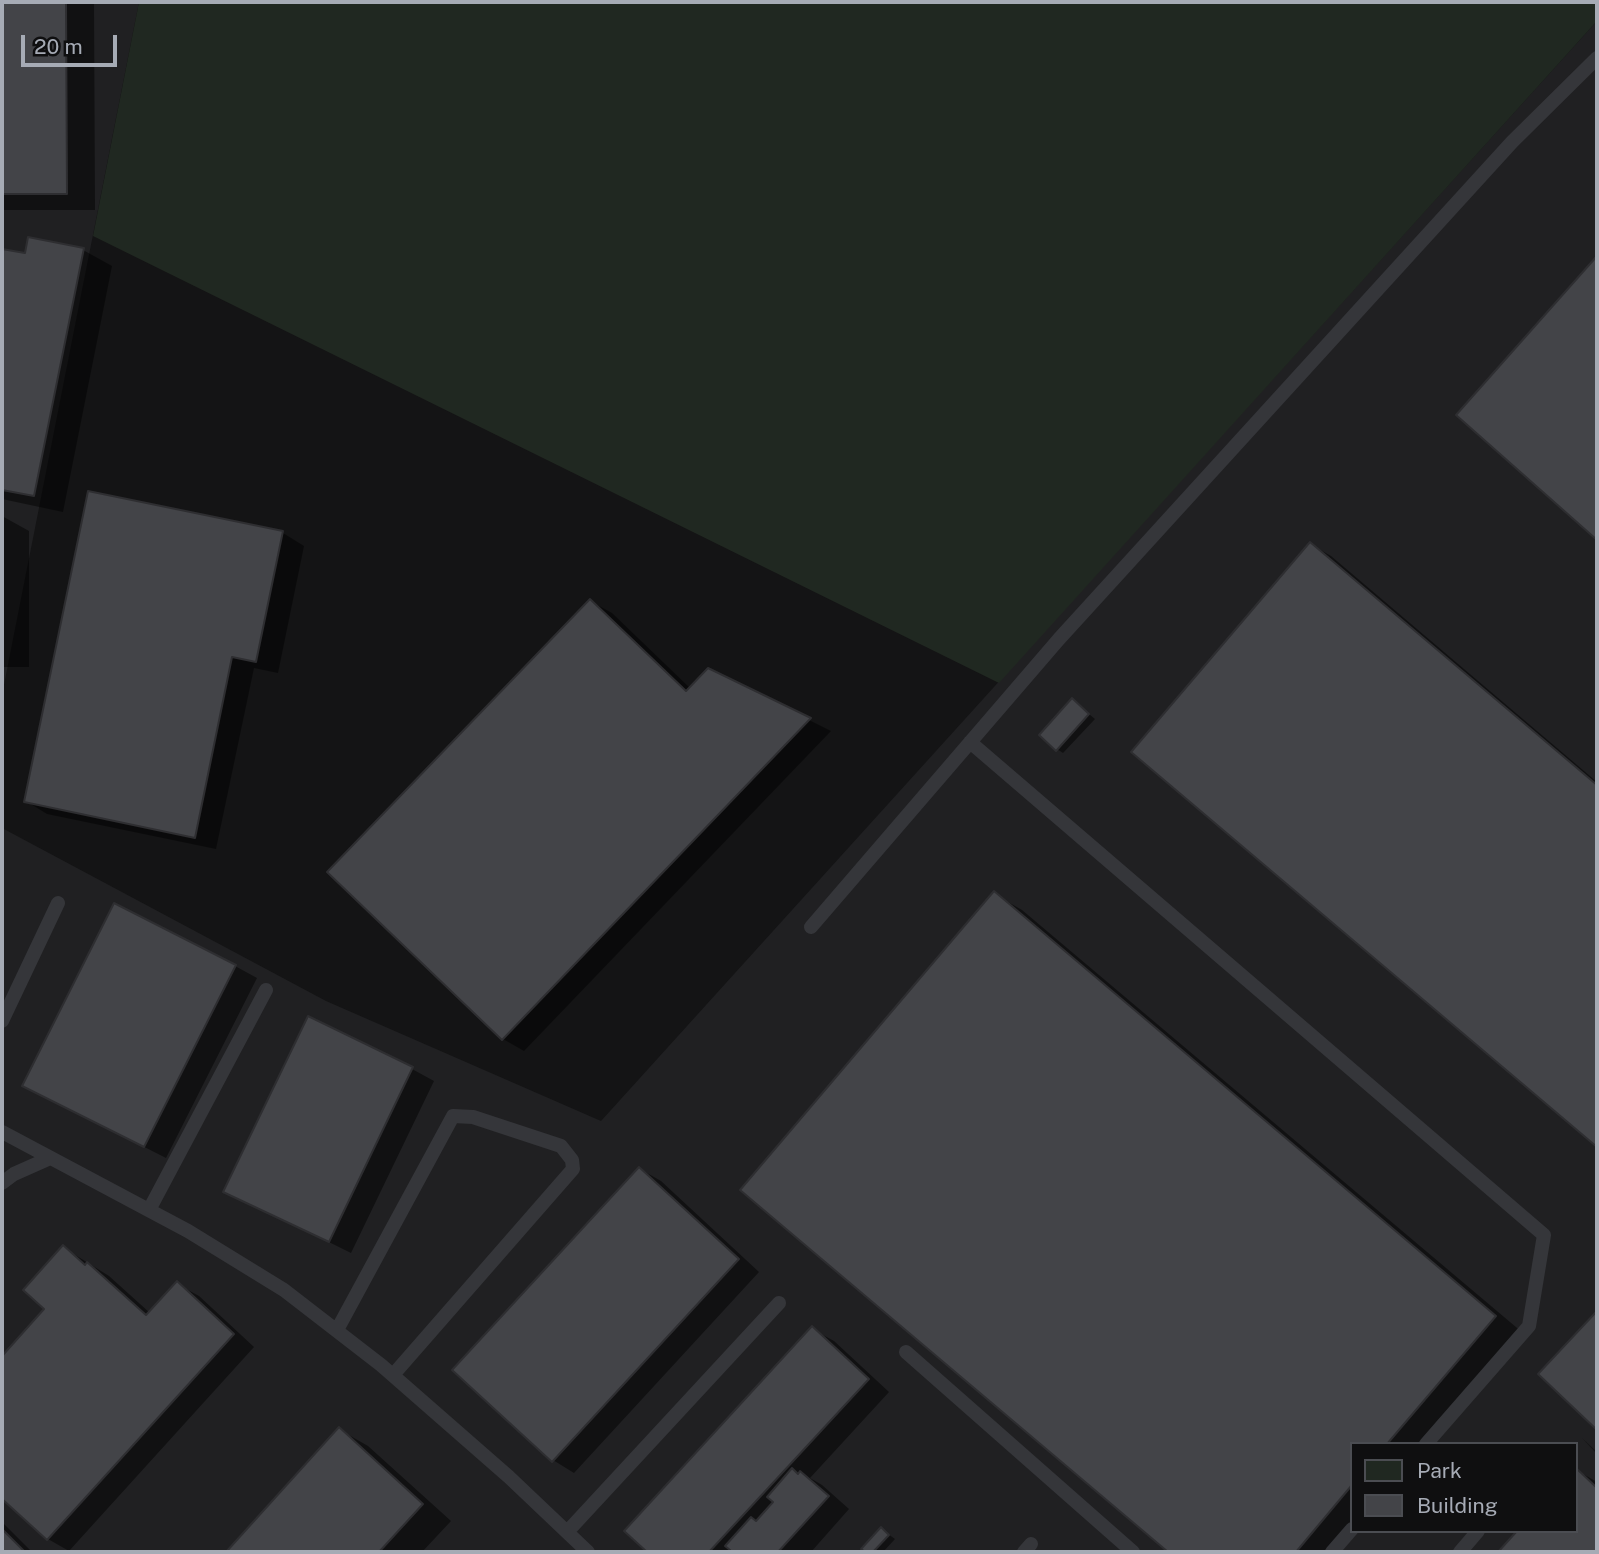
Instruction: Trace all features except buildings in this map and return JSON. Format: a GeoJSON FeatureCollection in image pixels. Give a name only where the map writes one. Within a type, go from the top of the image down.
{"type":"FeatureCollection","features":[{"type":"Feature","properties":{"kind":"lane"},"geometry":{"type":"LineString","coordinates":[[811,927],[1059,639],[1512,142],[1597,58]]}},
{"type":"Feature","properties":{"kind":"lane"},"geometry":{"type":"LineString","coordinates":[[970,742],[1544,1235],[1529,1326],[1428,1442]]}},
{"type":"Feature","properties":{"kind":"lane"},"geometry":{"type":"LineString","coordinates":[[2,1021],[58,903]]}},
{"type":"Feature","properties":{"kind":"lane"},"geometry":{"type":"LineString","coordinates":[[149,1210],[266,990]]}},
{"type":"Feature","properties":{"kind":"lane"},"geometry":{"type":"LineString","coordinates":[[337,1331],[453,1116],[473,1117],[561,1146],[572,1160],[573,1169],[393,1375]]}},
{"type":"Feature","properties":{"kind":"lane"},"geometry":{"type":"LineString","coordinates":[[2,1132],[188,1231],[285,1290],[393,1375],[509,1477],[588,1552]]}},
{"type":"Feature","properties":{"kind":"lane"},"geometry":{"type":"LineString","coordinates":[[2,1183],[14,1174],[50,1158]]}},
{"type":"Feature","properties":{"kind":"lane"},"geometry":{"type":"LineString","coordinates":[[567,1532],[779,1303]]}},
{"type":"Feature","properties":{"kind":"lane"},"geometry":{"type":"LineString","coordinates":[[906,1352],[1133,1552]]}},
{"type":"Feature","properties":{"kind":"lane"},"geometry":{"type":"LineString","coordinates":[[1332,1552],[1350,1531]]}},
{"type":"Feature","properties":{"kind":"lane"},"geometry":{"type":"LineString","coordinates":[[1460,1552],[1476,1533]]}},
{"type":"Feature","properties":{"kind":"shaded area"},"geometry":{"type":"Polygon","coordinates":[[[2,2],[139,2],[2,695],[2,2]]]}},
{"type":"Feature","properties":{"kind":"shaded area"},"geometry":{"type":"Polygon","coordinates":[[[1597,21],[1597,1452],[1582,1438],[1597,1454],[1597,1552],[2,1552],[2,828],[326,1001],[601,1121],[1597,21]]]}},
{"type":"Feature","properties":{"kind":"green space"},"geometry":{"type":"Polygon","coordinates":[[[139,2],[1597,2],[1597,21],[999,683],[93,236],[139,2]]]}}]}
